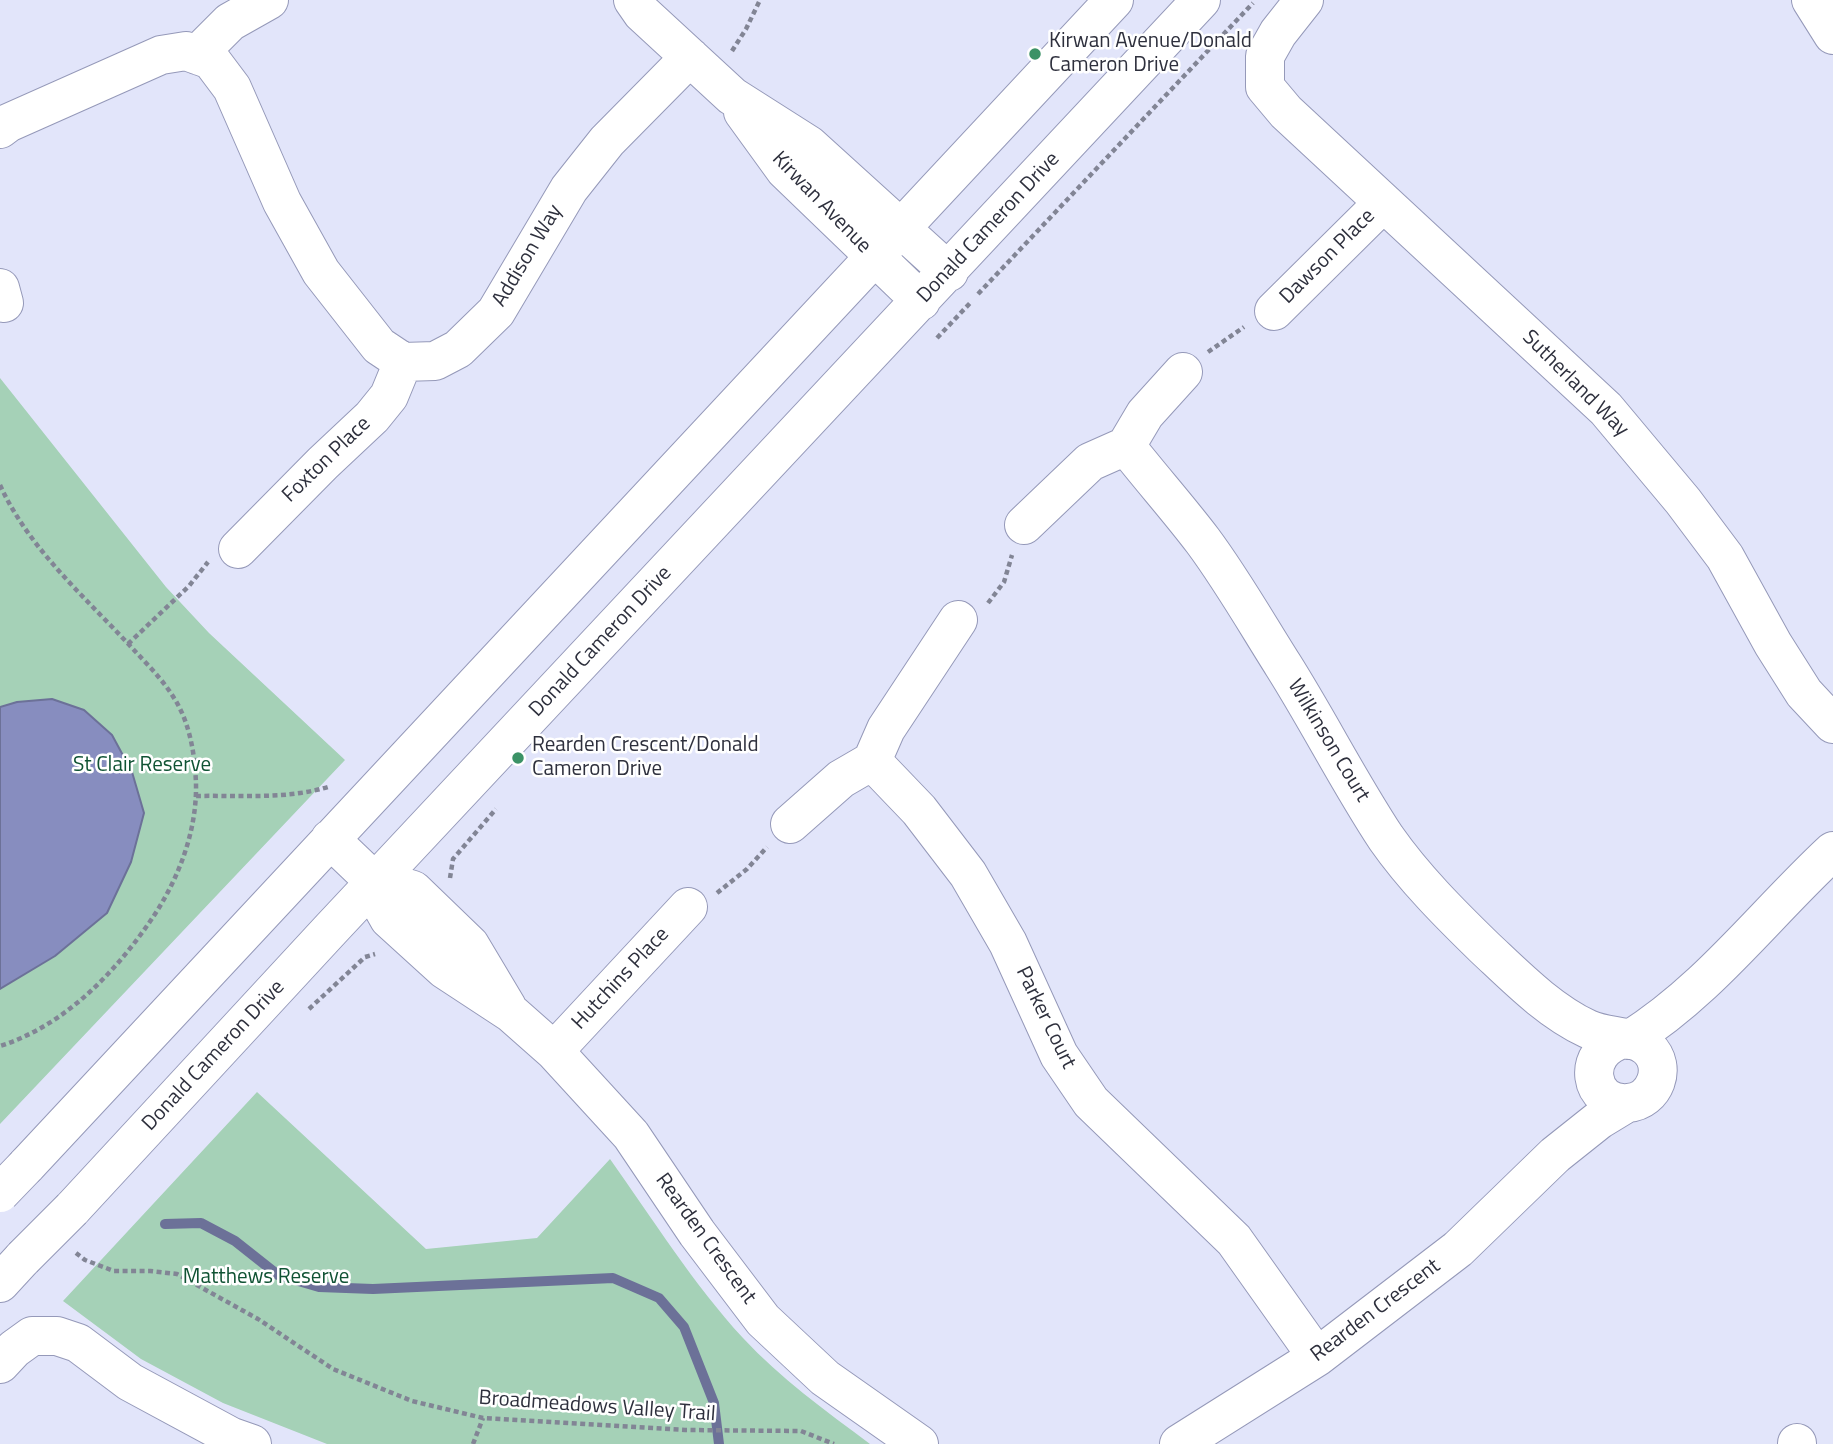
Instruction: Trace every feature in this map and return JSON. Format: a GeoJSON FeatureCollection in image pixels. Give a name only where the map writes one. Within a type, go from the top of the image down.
{"type":"FeatureCollection","features":[{"type":"Feature","properties":{"kind":"street"},"geometry":{"type":"LineString","coordinates":[[197,55],[230,22],[269,0]]}},
{"type":"Feature","properties":{"kind":"street","name":"Kirwan Avenue"},"geometry":{"type":"LineString","coordinates":[[633,0],[642,13],[710,76],[809,145],[949,271]]}},
{"type":"Feature","properties":{"kind":"street"},"geometry":{"type":"LineString","coordinates":[[0,1193],[1114,0]]}},
{"type":"Feature","properties":{"kind":"street","name":"Donald Cameron Drive"},"geometry":{"type":"LineString","coordinates":[[11,1270],[72,1209],[1201,0]]}},
{"type":"Feature","properties":{"kind":"street","name":"Sutherland Way"},"geometry":{"type":"LineString","coordinates":[[1304,0],[1265,56],[1265,87],[1286,112],[1382,203],[1606,409],[1683,501],[1725,557],[1773,644],[1804,693],[1833,724]]}},
{"type":"Feature","properties":{"kind":"street"},"geometry":{"type":"LineString","coordinates":[[1811,0],[1833,35]]}},
{"type":"Feature","properties":{"kind":"street"},"geometry":{"type":"LineString","coordinates":[[0,129],[8,123],[161,55],[186,51],[211,60],[232,88],[282,202],[321,272],[379,346],[403,362]]}},
{"type":"Feature","properties":{"kind":"street","name":"Kirwan Avenue"},"geometry":{"type":"LineString","coordinates":[[710,76],[785,170],[921,301]]}},
{"type":"Feature","properties":{"kind":"street","name":"Addison Way"},"geometry":{"type":"LineString","coordinates":[[403,362],[435,362],[458,349],[496,312],[569,189],[607,141],[710,76]]}},
{"type":"Feature","properties":{"kind":"street","name":"Dawson Place"},"geometry":{"type":"LineString","coordinates":[[1274,311],[1382,203]]}},
{"type":"Feature","properties":{"kind":"street","name":"Foxton Place"},"geometry":{"type":"LineString","coordinates":[[238,549],[372,417],[389,396],[403,362]]}},
{"type":"Feature","properties":{"kind":"street"},"geometry":{"type":"LineString","coordinates":[[1024,525],[1090,462],[1126,446],[1145,414],[1182,372]]}},
{"type":"Feature","properties":{"kind":"street","name":"Wilkinson Court"},"geometry":{"type":"LineString","coordinates":[[1126,446],[1203,542],[1284,667],[1387,839],[1444,908],[1507,969],[1558,1011],[1590,1030],[1626,1039]]}},
{"type":"Feature","properties":{"kind":"street"},"geometry":{"type":"LineString","coordinates":[[790,824],[841,779],[872,761],[886,729],[958,620]]}},
{"type":"Feature","properties":{"kind":"street","name":"Parker Court"},"geometry":{"type":"LineString","coordinates":[[872,761],[919,810],[968,874],[1008,943],[1059,1055],[1091,1102],[1234,1240],[1317,1357]]}},
{"type":"Feature","properties":{"kind":"street","name":"Rearden Crescent"},"geometry":{"type":"LineString","coordinates":[[330,839],[375,882],[380,903],[389,919],[444,970],[511,1013],[554,1051],[631,1135],[697,1233],[763,1320],[825,1378],[919,1444]]}},
{"type":"Feature","properties":{"kind":"street"},"geometry":{"type":"LineString","coordinates":[[1693,993],[1672,1034],[1650,1094],[1640,1101],[1627,1104],[1606,1097],[1594,1075],[1596,1060],[1602,1050],[1657,1022],[1693,993],[1833,851]]}},
{"type":"Feature","properties":{"kind":"street","name":"Hutchins Place"},"geometry":{"type":"LineString","coordinates":[[554,1051],[688,907]]}},
{"type":"Feature","properties":{"kind":"street","name":"Wilkinson Court"},"geometry":{"type":"LineString","coordinates":[[1558,1011],[1578,1040],[1594,1075]]}},
{"type":"Feature","properties":{"kind":"street"},"geometry":{"type":"LineString","coordinates":[[1626,1039],[1646,1046],[1657,1062],[1658,1070]]}},
{"type":"Feature","properties":{"kind":"street","name":"Rearden Crescent"},"geometry":{"type":"LineString","coordinates":[[1555,1155],[1584,1106],[1594,1075]]}},
{"type":"Feature","properties":{"kind":"street","name":"Rearden Crescent"},"geometry":{"type":"LineString","coordinates":[[1179,1444],[1317,1357],[1458,1250],[1555,1155],[1599,1120],[1627,1104]]}},
{"type":"Feature","properties":{"kind":"street"},"geometry":{"type":"LineString","coordinates":[[0,1364],[32,1336],[57,1336],[78,1343],[130,1382],[232,1437],[253,1444]]}},
{"type":"Feature","properties":{"kind":"path"},"geometry":{"type":"LineString","coordinates":[[710,76],[733,50],[760,0]]}},
{"type":"Feature","properties":{"kind":"path"},"geometry":{"type":"LineString","coordinates":[[1182,372],[1245,327],[1274,311]]}},
{"type":"Feature","properties":{"kind":"path"},"geometry":{"type":"LineString","coordinates":[[0,485],[22,525],[45,554],[175,698],[193,751],[196,796],[193,822],[180,864],[154,916],[131,948],[87,995],[58,1017],[31,1033],[0,1046]]}},
{"type":"Feature","properties":{"kind":"path"},"geometry":{"type":"LineString","coordinates":[[958,620],[984,607],[1004,582],[1024,525]]}},
{"type":"Feature","properties":{"kind":"path"},"geometry":{"type":"LineString","coordinates":[[128,644],[189,586],[218,550],[238,549]]}},
{"type":"Feature","properties":{"kind":"path"},"geometry":{"type":"LineString","coordinates":[[196,796],[279,795],[316,791],[337,784]]}},
{"type":"Feature","properties":{"kind":"path"},"geometry":{"type":"LineString","coordinates":[[688,907],[719,891],[747,869],[790,824]]}},
{"type":"Feature","properties":{"kind":"path","name":"Broadmeadows Valley Trail"},"geometry":{"type":"LineString","coordinates":[[75,1252],[85,1260],[114,1271],[177,1274],[258,1319],[333,1369],[412,1401],[482,1418],[685,1430],[801,1432],[834,1444]]}},
{"type":"Feature","properties":{"kind":"path"},"geometry":{"type":"LineString","coordinates":[[473,1444],[482,1418]]}},
{"type":"Feature","properties":{"kind":"green space","name":"St Clair Reserve"},"geometry":{"type":"Polygon","coordinates":[[[0,378],[166,587],[209,633],[345,760],[0,1124],[0,378]]]}},
{"type":"Feature","properties":{"kind":"green space","name":"Matthews Reserve"},"geometry":{"type":"Polygon","coordinates":[[[257,1092],[426,1249],[537,1238],[610,1159],[690,1274],[743,1338],[820,1407],[870,1444],[327,1444],[223,1403],[141,1359],[63,1301],[257,1092]]]}},
{"type":"Feature","properties":{"kind":"water"},"geometry":{"type":"Polygon","coordinates":[[[52,699],[84,710],[112,735],[132,772],[144,813],[131,862],[107,913],[55,956],[0,989],[0,707],[17,702],[52,699]]]}},
{"type":"Feature","properties":{"kind":"waterway"},"geometry":{"type":"LineString","coordinates":[[165,1224],[201,1223],[235,1241],[278,1275],[319,1287],[373,1289],[613,1278],[659,1298],[684,1327],[714,1403],[719,1444]]}},
{"type":"Feature","properties":{"kind":"place","name":"Kirwan Avenue/Donald Cameron Drive"},"geometry":{"type":"Point","coordinates":[1035,54]}},
{"type":"Feature","properties":{"kind":"place","name":"Rearden Crescent/Donald Cameron Drive"},"geometry":{"type":"Point","coordinates":[518,758]}}]}
